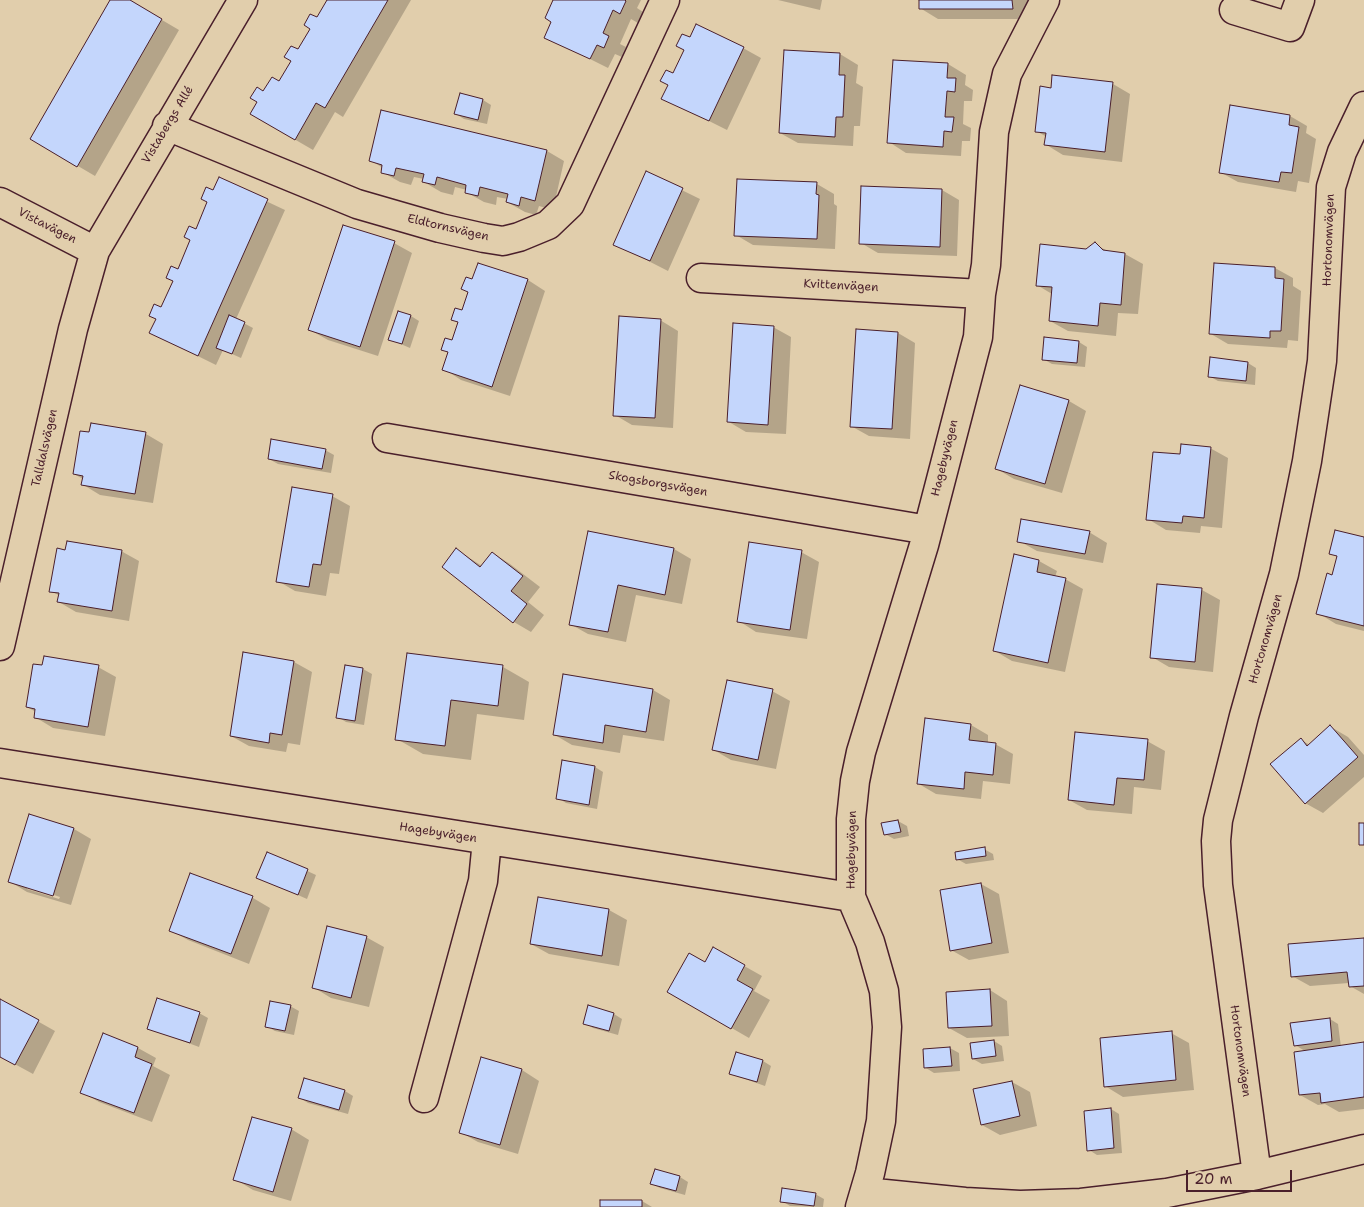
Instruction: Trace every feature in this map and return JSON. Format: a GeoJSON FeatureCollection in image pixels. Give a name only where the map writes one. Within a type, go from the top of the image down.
{"type":"FeatureCollection","features":[{"type":"Feature","properties":{"kind":"street","name":"Vistabergs Allé"},"geometry":{"type":"LineString","coordinates":[[95,251],[243,0]]}},
{"type":"Feature","properties":{"kind":"street","name":"Eldtornsvägen"},"geometry":{"type":"LineString","coordinates":[[167,126],[357,204],[440,228],[484,238],[503,240],[519,237],[548,225],[570,204],[665,0]]}},
{"type":"Feature","properties":{"kind":"street","name":"Hagebyvägen"},"geometry":{"type":"LineString","coordinates":[[0,764],[851,897],[851,819],[855,781],[861,752],[928,530],[958,407],[978,337],[981,294],[986,265],[994,132],[1008,74],[1045,0]]}},
{"type":"Feature","properties":{"kind":"street"},"geometry":{"type":"LineString","coordinates":[[1234,10],[1290,27],[1300,0]]}},
{"type":"Feature","properties":{"kind":"street","name":"Hortonomvägen"},"geometry":{"type":"LineString","coordinates":[[1257,1175],[1218,886],[1216,842],[1218,820],[1244,716],[1284,574],[1307,461],[1322,361],[1331,187],[1342,152],[1364,106]]}},
{"type":"Feature","properties":{"kind":"street","name":"Vistavägen"},"geometry":{"type":"LineString","coordinates":[[0,202],[95,251]]}},
{"type":"Feature","properties":{"kind":"street","name":"Talldalsvägen"},"geometry":{"type":"LineString","coordinates":[[0,646],[73,329],[95,251]]}},
{"type":"Feature","properties":{"kind":"street","name":"Kvittenvägen"},"geometry":{"type":"LineString","coordinates":[[701,278],[981,294]]}},
{"type":"Feature","properties":{"kind":"street","name":"Skogsborgsvägen"},"geometry":{"type":"LineString","coordinates":[[387,438],[928,530]]}},
{"type":"Feature","properties":{"kind":"street"},"geometry":{"type":"LineString","coordinates":[[424,1098],[483,880],[487,840]]}},
{"type":"Feature","properties":{"kind":"street"},"geometry":{"type":"LineString","coordinates":[[851,897],[870,942],[884,992],[887,1027],[881,1121],[863,1199],[1020,1204],[1081,1203],[1167,1193],[1257,1175],[1364,1149]]}},
{"type":"Feature","properties":{"kind":"building"},"geometry":{"type":"Polygon","coordinates":[[[110,0],[130,0],[162,19],[77,167],[30,139],[110,0]]]}},
{"type":"Feature","properties":{"kind":"building"},"geometry":{"type":"Polygon","coordinates":[[[327,0],[388,0],[325,108],[316,103],[295,140],[250,114],[257,102],[250,98],[257,87],[263,91],[272,77],[279,81],[291,61],[284,57],[291,46],[298,49],[310,29],[304,25],[310,14],[317,17],[327,0]]]}},
{"type":"Feature","properties":{"kind":"building"},"geometry":{"type":"Polygon","coordinates":[[[553,0],[626,1],[620,14],[613,10],[603,33],[609,36],[604,48],[597,45],[590,59],[544,38],[551,22],[545,18],[553,0]]]}},
{"type":"Feature","properties":{"kind":"building"},"geometry":{"type":"Polygon","coordinates":[[[919,0],[1012,0],[1013,9],[919,9],[919,0]]]}},
{"type":"Feature","properties":{"kind":"building"},"geometry":{"type":"Polygon","coordinates":[[[696,24],[744,47],[709,121],[661,99],[668,85],[660,81],[666,70],[673,73],[684,50],[676,46],[682,34],[690,37],[696,24]]]}},
{"type":"Feature","properties":{"kind":"building"},"geometry":{"type":"Polygon","coordinates":[[[784,50],[840,53],[839,75],[845,75],[843,117],[836,117],[835,137],[779,133],[784,50]]]}},
{"type":"Feature","properties":{"kind":"building"},"geometry":{"type":"Polygon","coordinates":[[[893,60],[948,63],[947,78],[956,78],[955,92],[947,91],[945,117],[954,117],[952,132],[944,131],[943,147],[887,143],[893,60]]]}},
{"type":"Feature","properties":{"kind":"building"},"geometry":{"type":"Polygon","coordinates":[[[1052,75],[1113,82],[1105,152],[1044,145],[1046,133],[1035,132],[1040,86],[1051,88],[1052,75]]]}},
{"type":"Feature","properties":{"kind":"building"},"geometry":{"type":"Polygon","coordinates":[[[460,93],[483,99],[478,120],[454,114],[460,93]]]}},
{"type":"Feature","properties":{"kind":"building"},"geometry":{"type":"Polygon","coordinates":[[[1230,105],[1290,115],[1289,125],[1299,127],[1292,173],[1281,172],[1279,182],[1219,173],[1230,105]]]}},
{"type":"Feature","properties":{"kind":"building"},"geometry":{"type":"Polygon","coordinates":[[[381,110],[547,150],[535,201],[521,197],[519,206],[506,202],[508,194],[480,187],[478,196],[465,193],[466,185],[437,177],[435,185],[422,182],[424,174],[396,168],[394,176],[381,173],[382,165],[369,161],[381,110]]]}},
{"type":"Feature","properties":{"kind":"building"},"geometry":{"type":"Polygon","coordinates":[[[646,171],[683,188],[650,261],[613,245],[646,171]]]}},
{"type":"Feature","properties":{"kind":"building"},"geometry":{"type":"Polygon","coordinates":[[[219,177],[268,199],[198,356],[149,333],[156,319],[149,316],[154,304],[161,307],[173,281],[166,278],[171,266],[178,269],[190,240],[184,237],[189,226],[196,229],[207,202],[201,199],[206,187],[213,190],[219,177]]]}},
{"type":"Feature","properties":{"kind":"building"},"geometry":{"type":"Polygon","coordinates":[[[737,179],[817,182],[816,194],[819,195],[817,239],[734,236],[737,179]]]}},
{"type":"Feature","properties":{"kind":"building"},"geometry":{"type":"Polygon","coordinates":[[[861,186],[942,189],[940,247],[859,244],[861,186]]]}},
{"type":"Feature","properties":{"kind":"building"},"geometry":{"type":"Polygon","coordinates":[[[343,225],[395,241],[360,347],[308,330],[343,225]]]}},
{"type":"Feature","properties":{"kind":"building"},"geometry":{"type":"Polygon","coordinates":[[[1095,242],[1103,250],[1125,253],[1121,305],[1100,303],[1098,326],[1049,321],[1052,287],[1036,286],[1040,244],[1086,249],[1095,242]]]}},
{"type":"Feature","properties":{"kind":"building"},"geometry":{"type":"Polygon","coordinates":[[[478,263],[528,279],[492,387],[442,370],[448,352],[441,350],[445,338],[452,340],[458,322],[451,320],[455,308],[462,310],[468,292],[461,289],[466,277],[472,279],[478,263]]]}},
{"type":"Feature","properties":{"kind":"building"},"geometry":{"type":"Polygon","coordinates":[[[1214,263],[1275,267],[1275,278],[1284,279],[1281,331],[1270,331],[1270,338],[1209,334],[1214,263]]]}},
{"type":"Feature","properties":{"kind":"building"},"geometry":{"type":"Polygon","coordinates":[[[398,311],[411,315],[402,344],[388,340],[398,311]]]}},
{"type":"Feature","properties":{"kind":"building"},"geometry":{"type":"Polygon","coordinates":[[[229,315],[245,322],[232,354],[216,348],[229,315]]]}},
{"type":"Feature","properties":{"kind":"building"},"geometry":{"type":"Polygon","coordinates":[[[619,316],[661,319],[655,418],[613,416],[619,316]]]}},
{"type":"Feature","properties":{"kind":"building"},"geometry":{"type":"Polygon","coordinates":[[[733,323],[774,326],[768,425],[727,422],[733,323]]]}},
{"type":"Feature","properties":{"kind":"building"},"geometry":{"type":"Polygon","coordinates":[[[856,329],[898,332],[892,429],[850,427],[856,329]]]}},
{"type":"Feature","properties":{"kind":"building"},"geometry":{"type":"Polygon","coordinates":[[[1044,337],[1079,341],[1077,363],[1042,360],[1044,337]]]}},
{"type":"Feature","properties":{"kind":"building"},"geometry":{"type":"Polygon","coordinates":[[[1210,357],[1248,362],[1246,381],[1208,377],[1210,357]]]}},
{"type":"Feature","properties":{"kind":"building"},"geometry":{"type":"Polygon","coordinates":[[[1020,385],[1069,400],[1045,484],[995,469],[1020,385]]]}},
{"type":"Feature","properties":{"kind":"building"},"geometry":{"type":"Polygon","coordinates":[[[91,423],[146,432],[135,494],[81,485],[83,476],[73,474],[80,431],[89,432],[91,423]]]}},
{"type":"Feature","properties":{"kind":"building"},"geometry":{"type":"Polygon","coordinates":[[[271,439],[326,449],[322,469],[268,459],[271,439]]]}},
{"type":"Feature","properties":{"kind":"building"},"geometry":{"type":"Polygon","coordinates":[[[1181,444],[1211,447],[1204,518],[1183,516],[1182,523],[1146,520],[1153,452],[1180,454],[1181,444]]]}},
{"type":"Feature","properties":{"kind":"building"},"geometry":{"type":"Polygon","coordinates":[[[292,487],[333,494],[321,565],[313,564],[309,587],[276,582],[292,487]]]}},
{"type":"Feature","properties":{"kind":"building"},"geometry":{"type":"Polygon","coordinates":[[[1021,519],[1090,531],[1085,554],[1017,542],[1021,519]]]}},
{"type":"Feature","properties":{"kind":"building"},"geometry":{"type":"Polygon","coordinates":[[[1335,530],[1364,537],[1364,626],[1316,614],[1327,573],[1332,575],[1337,556],[1329,554],[1335,530]]]}},
{"type":"Feature","properties":{"kind":"building"},"geometry":{"type":"Polygon","coordinates":[[[588,531],[674,548],[665,595],[618,585],[608,632],[569,625],[588,531]]]}},
{"type":"Feature","properties":{"kind":"building"},"geometry":{"type":"Polygon","coordinates":[[[67,541],[122,550],[112,611],[57,602],[59,593],[49,592],[57,548],[65,550],[67,541]]]}},
{"type":"Feature","properties":{"kind":"building"},"geometry":{"type":"Polygon","coordinates":[[[749,542],[802,550],[790,630],[737,622],[749,542]]]}},
{"type":"Feature","properties":{"kind":"building"},"geometry":{"type":"Polygon","coordinates":[[[456,548],[480,567],[492,552],[523,576],[511,591],[527,604],[513,623],[442,567],[456,548]]]}},
{"type":"Feature","properties":{"kind":"building"},"geometry":{"type":"Polygon","coordinates":[[[1014,554],[1039,560],[1037,572],[1066,578],[1048,663],[993,651],[1014,554]]]}},
{"type":"Feature","properties":{"kind":"building"},"geometry":{"type":"Polygon","coordinates":[[[1157,584],[1202,588],[1195,662],[1150,658],[1157,584]]]}},
{"type":"Feature","properties":{"kind":"building"},"geometry":{"type":"Polygon","coordinates":[[[243,652],[294,661],[282,735],[270,733],[269,743],[230,736],[243,652]]]}},
{"type":"Feature","properties":{"kind":"building"},"geometry":{"type":"Polygon","coordinates":[[[407,653],[503,665],[498,706],[451,700],[445,746],[395,740],[407,653]]]}},
{"type":"Feature","properties":{"kind":"building"},"geometry":{"type":"Polygon","coordinates":[[[44,656],[99,665],[88,727],[34,718],[35,709],[26,707],[33,664],[42,665],[44,656]]]}},
{"type":"Feature","properties":{"kind":"building"},"geometry":{"type":"Polygon","coordinates":[[[345,665],[363,668],[355,721],[336,718],[345,665]]]}},
{"type":"Feature","properties":{"kind":"building"},"geometry":{"type":"Polygon","coordinates":[[[563,674],[653,689],[646,732],[605,725],[603,743],[553,735],[563,674]]]}},
{"type":"Feature","properties":{"kind":"building"},"geometry":{"type":"Polygon","coordinates":[[[727,680],[773,689],[758,760],[712,750],[727,680]]]}},
{"type":"Feature","properties":{"kind":"building"},"geometry":{"type":"Polygon","coordinates":[[[925,718],[971,724],[969,740],[996,743],[993,775],[965,772],[964,789],[917,784],[925,718]]]}},
{"type":"Feature","properties":{"kind":"building"},"geometry":{"type":"Polygon","coordinates":[[[1330,725],[1358,757],[1305,804],[1270,764],[1301,738],[1307,746],[1330,725]]]}},
{"type":"Feature","properties":{"kind":"building"},"geometry":{"type":"Polygon","coordinates":[[[1075,732],[1148,739],[1144,780],[1117,778],[1114,805],[1068,800],[1075,732]]]}},
{"type":"Feature","properties":{"kind":"building"},"geometry":{"type":"Polygon","coordinates":[[[562,760],[595,766],[589,805],[556,799],[562,760]]]}},
{"type":"Feature","properties":{"kind":"building"},"geometry":{"type":"Polygon","coordinates":[[[29,814],[74,828],[53,896],[8,882],[29,814]]]}},
{"type":"Feature","properties":{"kind":"building"},"geometry":{"type":"Polygon","coordinates":[[[898,820],[901,832],[884,835],[881,823],[898,820]]]}},
{"type":"Feature","properties":{"kind":"building"},"geometry":{"type":"Polygon","coordinates":[[[1359,823],[1364,823],[1364,845],[1359,845],[1359,823]]]}},
{"type":"Feature","properties":{"kind":"building"},"geometry":{"type":"Polygon","coordinates":[[[985,847],[986,856],[956,860],[955,852],[985,847]]]}},
{"type":"Feature","properties":{"kind":"building"},"geometry":{"type":"Polygon","coordinates":[[[267,852],[308,869],[298,895],[256,878],[267,852]]]}},
{"type":"Feature","properties":{"kind":"building"},"geometry":{"type":"Polygon","coordinates":[[[190,873],[253,896],[231,954],[169,931],[190,873]]]}},
{"type":"Feature","properties":{"kind":"building"},"geometry":{"type":"Polygon","coordinates":[[[981,883],[992,943],[950,951],[940,890],[981,883]]]}},
{"type":"Feature","properties":{"kind":"building"},"geometry":{"type":"Polygon","coordinates":[[[538,897],[609,909],[602,956],[530,944],[538,897]]]}},
{"type":"Feature","properties":{"kind":"building"},"geometry":{"type":"Polygon","coordinates":[[[327,926],[367,936],[351,998],[312,988],[327,926]]]}},
{"type":"Feature","properties":{"kind":"building"},"geometry":{"type":"Polygon","coordinates":[[[1364,938],[1364,986],[1349,987],[1347,972],[1291,977],[1288,944],[1364,938]]]}},
{"type":"Feature","properties":{"kind":"building"},"geometry":{"type":"Polygon","coordinates":[[[713,947],[745,965],[737,980],[753,989],[731,1029],[667,992],[689,953],[705,962],[713,947]]]}},
{"type":"Feature","properties":{"kind":"building"},"geometry":{"type":"Polygon","coordinates":[[[990,989],[992,1026],[948,1028],[946,992],[990,989]]]}},
{"type":"Feature","properties":{"kind":"building"},"geometry":{"type":"Polygon","coordinates":[[[157,998],[200,1012],[190,1043],[147,1029],[157,998]]]}},
{"type":"Feature","properties":{"kind":"building"},"geometry":{"type":"Polygon","coordinates":[[[0,999],[39,1020],[15,1065],[0,1057],[0,999]]]}},
{"type":"Feature","properties":{"kind":"building"},"geometry":{"type":"Polygon","coordinates":[[[270,1001],[291,1005],[285,1031],[265,1027],[270,1001]]]}},
{"type":"Feature","properties":{"kind":"building"},"geometry":{"type":"Polygon","coordinates":[[[588,1005],[614,1013],[609,1031],[583,1024],[588,1005]]]}},
{"type":"Feature","properties":{"kind":"building"},"geometry":{"type":"Polygon","coordinates":[[[1330,1018],[1332,1041],[1294,1046],[1290,1023],[1330,1018]]]}},
{"type":"Feature","properties":{"kind":"building"},"geometry":{"type":"Polygon","coordinates":[[[1172,1031],[1176,1080],[1104,1087],[1100,1038],[1172,1031]]]}},
{"type":"Feature","properties":{"kind":"building"},"geometry":{"type":"Polygon","coordinates":[[[103,1033],[138,1047],[135,1057],[152,1064],[134,1113],[80,1093],[103,1033]]]}},
{"type":"Feature","properties":{"kind":"building"},"geometry":{"type":"Polygon","coordinates":[[[994,1040],[996,1056],[972,1059],[970,1043],[994,1040]]]}},
{"type":"Feature","properties":{"kind":"building"},"geometry":{"type":"Polygon","coordinates":[[[1364,1042],[1364,1097],[1321,1103],[1320,1093],[1299,1095],[1294,1052],[1364,1042]]]}},
{"type":"Feature","properties":{"kind":"building"},"geometry":{"type":"Polygon","coordinates":[[[950,1047],[952,1066],[924,1068],[923,1049],[950,1047]]]}},
{"type":"Feature","properties":{"kind":"building"},"geometry":{"type":"Polygon","coordinates":[[[736,1052],[763,1060],[757,1082],[729,1074],[736,1052]]]}},
{"type":"Feature","properties":{"kind":"building"},"geometry":{"type":"Polygon","coordinates":[[[481,1057],[522,1069],[500,1145],[459,1133],[481,1057]]]}},
{"type":"Feature","properties":{"kind":"building"},"geometry":{"type":"Polygon","coordinates":[[[304,1078],[345,1090],[339,1110],[298,1098],[304,1078]]]}},
{"type":"Feature","properties":{"kind":"building"},"geometry":{"type":"Polygon","coordinates":[[[1012,1081],[1020,1116],[981,1125],[973,1089],[1012,1081]]]}},
{"type":"Feature","properties":{"kind":"building"},"geometry":{"type":"Polygon","coordinates":[[[1111,1108],[1114,1148],[1087,1151],[1084,1111],[1111,1108]]]}},
{"type":"Feature","properties":{"kind":"building"},"geometry":{"type":"Polygon","coordinates":[[[252,1117],[292,1128],[273,1192],[233,1180],[252,1117]]]}},
{"type":"Feature","properties":{"kind":"building"},"geometry":{"type":"Polygon","coordinates":[[[655,1169],[680,1176],[676,1191],[650,1184],[655,1169]]]}},
{"type":"Feature","properties":{"kind":"building"},"geometry":{"type":"Polygon","coordinates":[[[782,1188],[816,1193],[814,1206],[780,1202],[782,1188]]]}},
{"type":"Feature","properties":{"kind":"building"},"geometry":{"type":"Polygon","coordinates":[[[600,1200],[642,1200],[642,1207],[600,1207],[600,1200]]]}}]}
